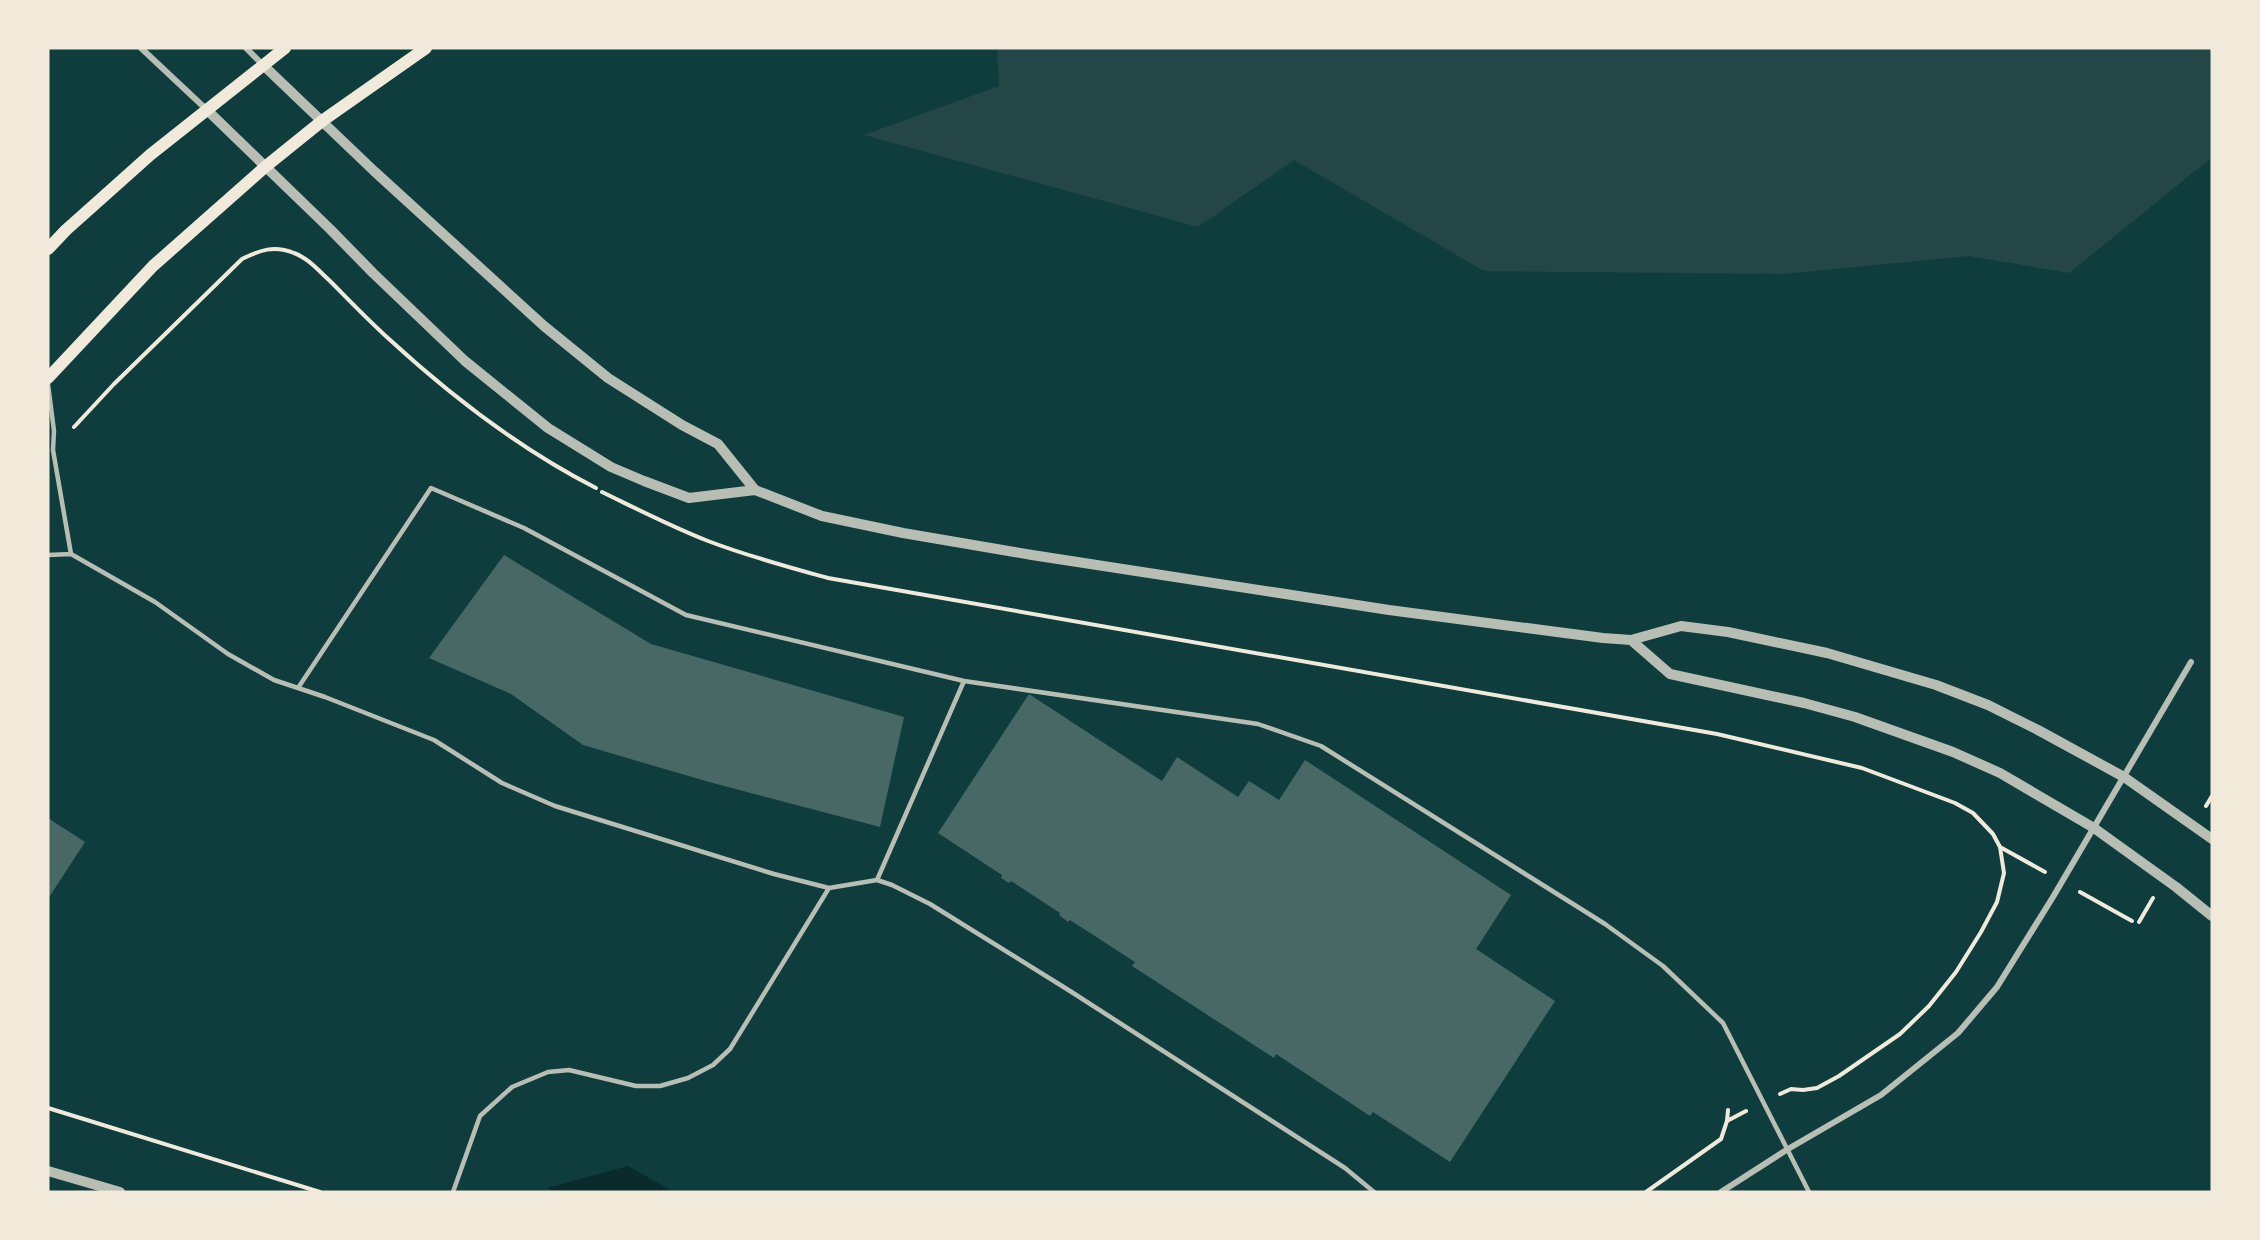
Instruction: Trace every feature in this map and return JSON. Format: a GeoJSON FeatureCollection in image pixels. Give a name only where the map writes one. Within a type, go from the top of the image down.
{"type":"FeatureCollection","features":[{"type":"Feature","properties":{"kind":"main road"},"geometry":{"type":"LineString","coordinates":[[48,249],[142,162],[206,108],[285,48]]}},
{"type":"Feature","properties":{"kind":"main road"},"geometry":{"type":"LineString","coordinates":[[48,378],[153,266],[265,167],[322,121],[426,48]]}},
{"type":"Feature","properties":{"kind":"street"},"geometry":{"type":"LineString","coordinates":[[141,48],[206,108],[372,273],[458,354],[548,428],[611,468],[689,498],[755,490],[822,516],[903,533],[1389,610],[1559,633],[1631,640],[1681,626],[1776,641],[1860,662],[1936,685],[1988,705],[2124,777],[2212,839]]}},
{"type":"Feature","properties":{"kind":"street"},"geometry":{"type":"LineString","coordinates":[[246,48],[544,326],[608,378],[682,425],[718,444],[755,490]]}},
{"type":"Feature","properties":{"kind":"street"},"geometry":{"type":"LineString","coordinates":[[1631,640],[1670,674],[1804,703],[1885,727],[1953,752],[2000,773],[2094,828],[2212,916]]}},
{"type":"Feature","properties":{"kind":"street"},"geometry":{"type":"LineString","coordinates":[[1721,1192],[1788,1149],[1881,1095],[1958,1033],[1997,987],[2191,662]]}},
{"type":"Feature","properties":{"kind":"street"},"geometry":{"type":"LineString","coordinates":[[48,1171],[120,1192]]}},
{"type":"Feature","properties":{"kind":"lane"},"geometry":{"type":"LineString","coordinates":[[48,384],[54,431],[53,450],[71,554]]}},
{"type":"Feature","properties":{"kind":"lane"},"geometry":{"type":"LineString","coordinates":[[298,688],[431,488],[524,528],[686,615],[964,681],[1258,724],[1321,746],[1605,924],[1663,966],[1723,1023],[1809,1192]]}},
{"type":"Feature","properties":{"kind":"lane"},"geometry":{"type":"LineString","coordinates":[[48,555],[71,554],[155,602],[228,654],[274,680],[434,740],[502,783],[555,806],[829,888],[878,880],[930,904],[1345,1168],[1374,1192]]}},
{"type":"Feature","properties":{"kind":"lane"},"geometry":{"type":"LineString","coordinates":[[878,880],[964,681]]}},
{"type":"Feature","properties":{"kind":"lane"},"geometry":{"type":"LineString","coordinates":[[453,1192],[480,1116],[512,1087],[548,1072],[569,1070],[636,1086],[660,1086],[688,1078],[713,1065],[729,1049],[829,888]]}},
{"type":"Feature","properties":{"kind":"path"},"geometry":{"type":"LineString","coordinates":[[1728,1121],[1791,1089],[1817,1088],[1839,1076],[1892,1040],[1929,1006],[1956,972],[1997,902],[2004,873],[2000,847]]}},
{"type":"Feature","properties":{"kind":"path"},"geometry":{"type":"LineString","coordinates":[[48,1108],[321,1192]]}},
{"type":"Feature","properties":{"kind":"path"},"geometry":{"type":"LineString","coordinates":[[1646,1192],[1721,1139],[1728,1121],[1728,1110]]}},
{"type":"Feature","properties":{"kind":"shaded area"},"geometry":{"type":"Polygon","coordinates":[[[997,48],[2212,48],[2212,150],[2210,159],[2069,273],[1969,256],[1783,274],[1484,271],[1294,160],[1198,227],[864,135],[999,86],[997,48]]]}},
{"type":"Feature","properties":{"kind":"shaded area"},"geometry":{"type":"Polygon","coordinates":[[[628,1166],[674,1192],[556,1192],[547,1188],[628,1166]]]}},
{"type":"Feature","properties":{"kind":"building"},"geometry":{"type":"Polygon","coordinates":[[[504,555],[651,644],[904,717],[880,827],[709,782],[583,745],[511,694],[429,658],[504,555]]]}},
{"type":"Feature","properties":{"kind":"building"},"geometry":{"type":"Polygon","coordinates":[[[1029,694],[1162,781],[1177,757],[1238,797],[1249,781],[1279,800],[1305,760],[1511,895],[1476,949],[1555,1001],[1450,1162],[1373,1112],[1370,1116],[1276,1054],[1274,1058],[1132,966],[1135,962],[1070,920],[1068,922],[1059,915],[1060,913],[1011,881],[1009,883],[1001,878],[1002,875],[938,833],[1029,694]]]}},
{"type":"Feature","properties":{"kind":"building"},"geometry":{"type":"Polygon","coordinates":[[[48,818],[85,842],[48,899],[48,818]]]}}]}
